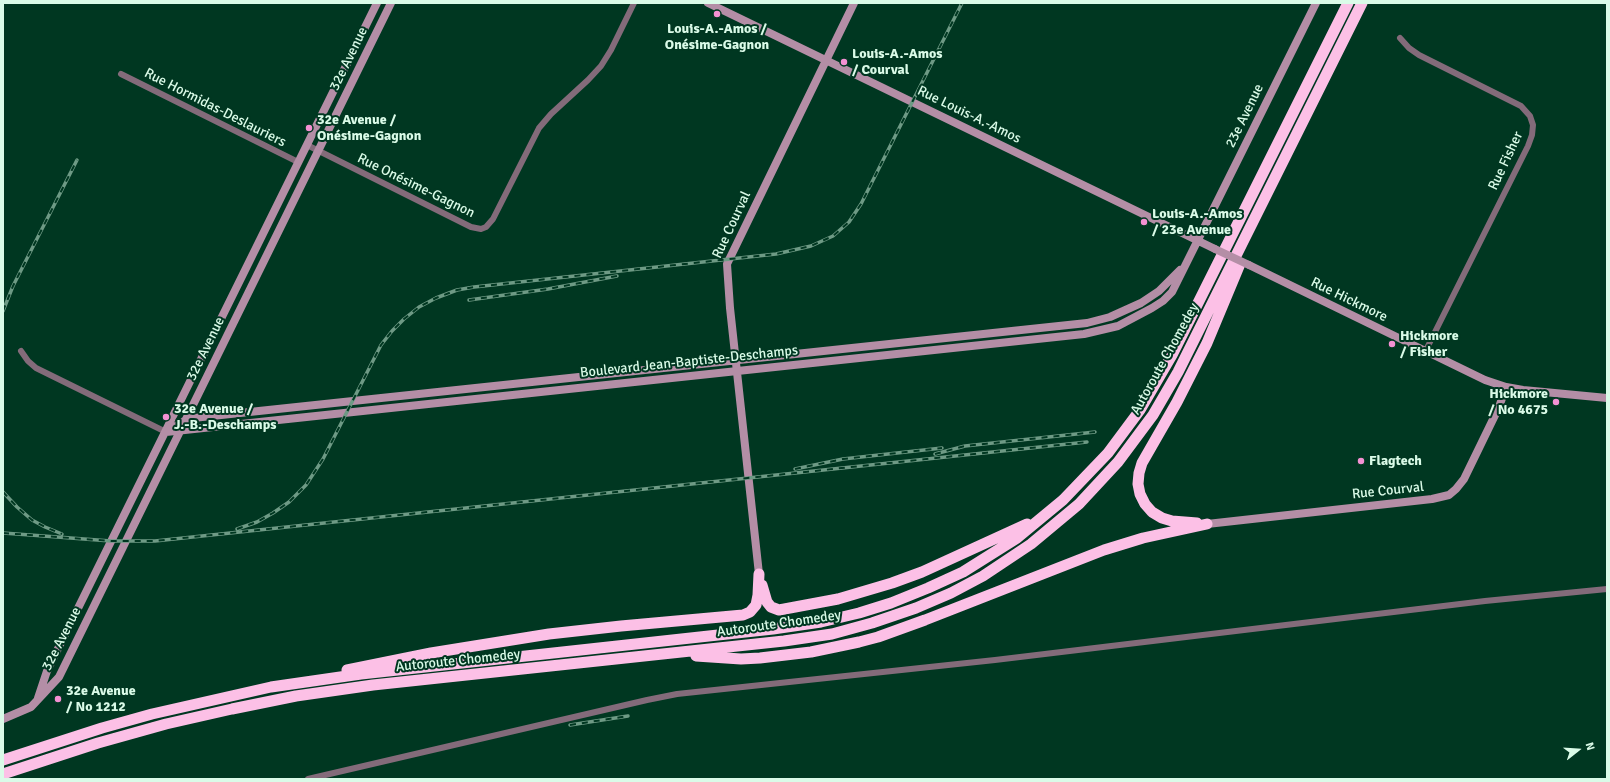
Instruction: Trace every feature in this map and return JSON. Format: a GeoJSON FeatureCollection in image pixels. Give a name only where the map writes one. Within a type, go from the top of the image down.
{"type":"FeatureCollection","features":[{"type":"Feature","properties":{"kind":"highway","name":"Autoroute Chomedey"},"geometry":{"type":"LineString","coordinates":[[3,760],[102,728],[152,714],[271,687],[360,674],[772,629],[834,619],[891,603],[952,578],[997,551],[1046,516],[1080,484],[1116,444],[1140,410],[1157,382],[1348,3]]}},
{"type":"Feature","properties":{"kind":"highway","name":"Autoroute Chomedey"},"geometry":{"type":"LineString","coordinates":[[3,774],[98,743],[148,729],[275,700],[390,683],[807,638],[872,623],[916,608],[961,588],[1005,562],[1044,534],[1079,504],[1111,470],[1138,437],[1178,372],[1362,3]]}},
{"type":"Feature","properties":{"kind":"highway"},"geometry":{"type":"LineString","coordinates":[[1207,524],[1172,521],[1162,518],[1152,512],[1145,504],[1140,494],[1138,484],[1139,473],[1142,463],[1180,396],[1212,332],[1269,191]]}},
{"type":"Feature","properties":{"kind":"highway"},"geometry":{"type":"LineString","coordinates":[[759,574],[766,600],[773,608],[783,610],[813,604],[866,591],[922,572],[1046,516]]}},
{"type":"Feature","properties":{"kind":"highway"},"geometry":{"type":"LineString","coordinates":[[669,653],[741,659],[811,652],[859,642],[878,637],[925,620],[1104,550],[1143,538],[1207,524]]}},
{"type":"Feature","properties":{"kind":"highway"},"geometry":{"type":"LineString","coordinates":[[271,687],[391,660],[542,635],[743,615],[750,612],[756,605],[759,574]]}},
{"type":"Feature","properties":{"kind":"street","name":"32e Avenue"},"geometry":{"type":"LineString","coordinates":[[36,702],[47,671],[377,3]]}},
{"type":"Feature","properties":{"kind":"street","name":"32e Avenue"},"geometry":{"type":"LineString","coordinates":[[3,719],[28,709],[59,677],[391,3]]}},
{"type":"Feature","properties":{"kind":"street","name":"Rue Onésime-Gagnon"},"geometry":{"type":"LineString","coordinates":[[307,145],[471,227],[481,229],[486,227],[493,219],[539,128],[551,114],[601,66],[634,3]]}},
{"type":"Feature","properties":{"kind":"street","name":"Rue Louis-A.-Amos"},"geometry":{"type":"LineString","coordinates":[[708,3],[1198,241]]}},
{"type":"Feature","properties":{"kind":"street","name":"Rue Courval"},"geometry":{"type":"LineString","coordinates":[[759,574],[726,264],[854,3]]}},
{"type":"Feature","properties":{"kind":"street","name":"23e Avenue"},"geometry":{"type":"LineString","coordinates":[[1198,241],[1316,3]]}},
{"type":"Feature","properties":{"kind":"street","name":"Rue Fisher"},"geometry":{"type":"LineString","coordinates":[[1400,38],[1409,48],[1419,55],[1521,106],[1530,116],[1533,125],[1532,135],[1528,146],[1425,352]]}},
{"type":"Feature","properties":{"kind":"street","name":"Rue Hormidas-Deslauriers"},"geometry":{"type":"LineString","coordinates":[[121,74],[298,162]]}},
{"type":"Feature","properties":{"kind":"street","name":"Rue Hickmore"},"geometry":{"type":"LineString","coordinates":[[1198,241],[1473,375],[1506,387],[1540,393],[1607,398]]}},
{"type":"Feature","properties":{"kind":"street","name":"Boulevard Jean-Baptiste-Deschamps"},"geometry":{"type":"LineString","coordinates":[[166,432],[1098,331],[1132,319],[1164,301],[1172,292],[1198,241]]}},
{"type":"Feature","properties":{"kind":"street","name":"Boulevard Jean-Baptiste-Deschamps"},"geometry":{"type":"LineString","coordinates":[[166,432],[186,420],[1095,321],[1119,314],[1141,303],[1164,286],[1186,262]]}},
{"type":"Feature","properties":{"kind":"street"},"geometry":{"type":"LineString","coordinates":[[21,351],[28,361],[36,368],[166,432]]}},
{"type":"Feature","properties":{"kind":"street"},"geometry":{"type":"LineString","coordinates":[[630,372],[631,382]]}},
{"type":"Feature","properties":{"kind":"street","name":"Rue Courval"},"geometry":{"type":"LineString","coordinates":[[1207,524],[1432,499],[1449,495],[1456,489],[1464,478],[1499,407],[1506,387]]}},
{"type":"Feature","properties":{"kind":"street"},"geometry":{"type":"LineString","coordinates":[[329,404],[330,414]]}},
{"type":"Feature","properties":{"kind":"street"},"geometry":{"type":"LineString","coordinates":[[126,511],[138,517]]}},
{"type":"Feature","properties":{"kind":"street"},"geometry":{"type":"LineString","coordinates":[[100,564],[112,570]]}},
{"type":"Feature","properties":{"kind":"street"},"geometry":{"type":"LineString","coordinates":[[308,779],[677,694],[995,660],[1485,601],[1607,589]]}},
{"type":"Feature","properties":{"kind":"railway"},"geometry":{"type":"LineString","coordinates":[[237,529],[257,522],[273,513],[289,502],[306,485],[323,459],[381,345],[404,319],[419,307],[436,298],[457,290],[474,287],[776,254],[811,246],[833,236],[849,222],[861,204],[962,3]]}},
{"type":"Feature","properties":{"kind":"railway"},"geometry":{"type":"LineString","coordinates":[[3,311],[13,286],[77,160]]}},
{"type":"Feature","properties":{"kind":"railway"},"geometry":{"type":"LineString","coordinates":[[469,300],[548,289],[617,276]]}},
{"type":"Feature","properties":{"kind":"railway"},"geometry":{"type":"LineString","coordinates":[[935,454],[965,446],[1095,432]]}},
{"type":"Feature","properties":{"kind":"railway"},"geometry":{"type":"LineString","coordinates":[[3,533],[111,541],[155,541],[1087,442]]}},
{"type":"Feature","properties":{"kind":"railway"},"geometry":{"type":"LineString","coordinates":[[795,469],[843,459],[942,448]]}},
{"type":"Feature","properties":{"kind":"railway"},"geometry":{"type":"LineString","coordinates":[[3,492],[32,520],[62,534]]}},
{"type":"Feature","properties":{"kind":"railway"},"geometry":{"type":"LineString","coordinates":[[570,725],[628,716]]}},
{"type":"Feature","properties":{"kind":"place","name":"Louis-A.-Amos / Onésime-Gagnon"},"geometry":{"type":"Point","coordinates":[717,14]}},
{"type":"Feature","properties":{"kind":"place","name":"Louis-A.-Amos / Courval"},"geometry":{"type":"Point","coordinates":[844,62]}},
{"type":"Feature","properties":{"kind":"place","name":"32e Avenue / Onésime-Gagnon"},"geometry":{"type":"Point","coordinates":[309,128]}},
{"type":"Feature","properties":{"kind":"place","name":"Louis-A.-Amos / 23e Avenue"},"geometry":{"type":"Point","coordinates":[1144,222]}},
{"type":"Feature","properties":{"kind":"place","name":"Hickmore / Fisher"},"geometry":{"type":"Point","coordinates":[1392,344]}},
{"type":"Feature","properties":{"kind":"place","name":"Hickmore / No 4675"},"geometry":{"type":"Point","coordinates":[1556,402]}},
{"type":"Feature","properties":{"kind":"place","name":"32e Avenue / J.-B.-Deschamps"},"geometry":{"type":"Point","coordinates":[166,417]}},
{"type":"Feature","properties":{"kind":"place","name":"Flagtech"},"geometry":{"type":"Point","coordinates":[1361,461]}},
{"type":"Feature","properties":{"kind":"place","name":"32e Avenue / No 1212"},"geometry":{"type":"Point","coordinates":[58,699]}}]}
